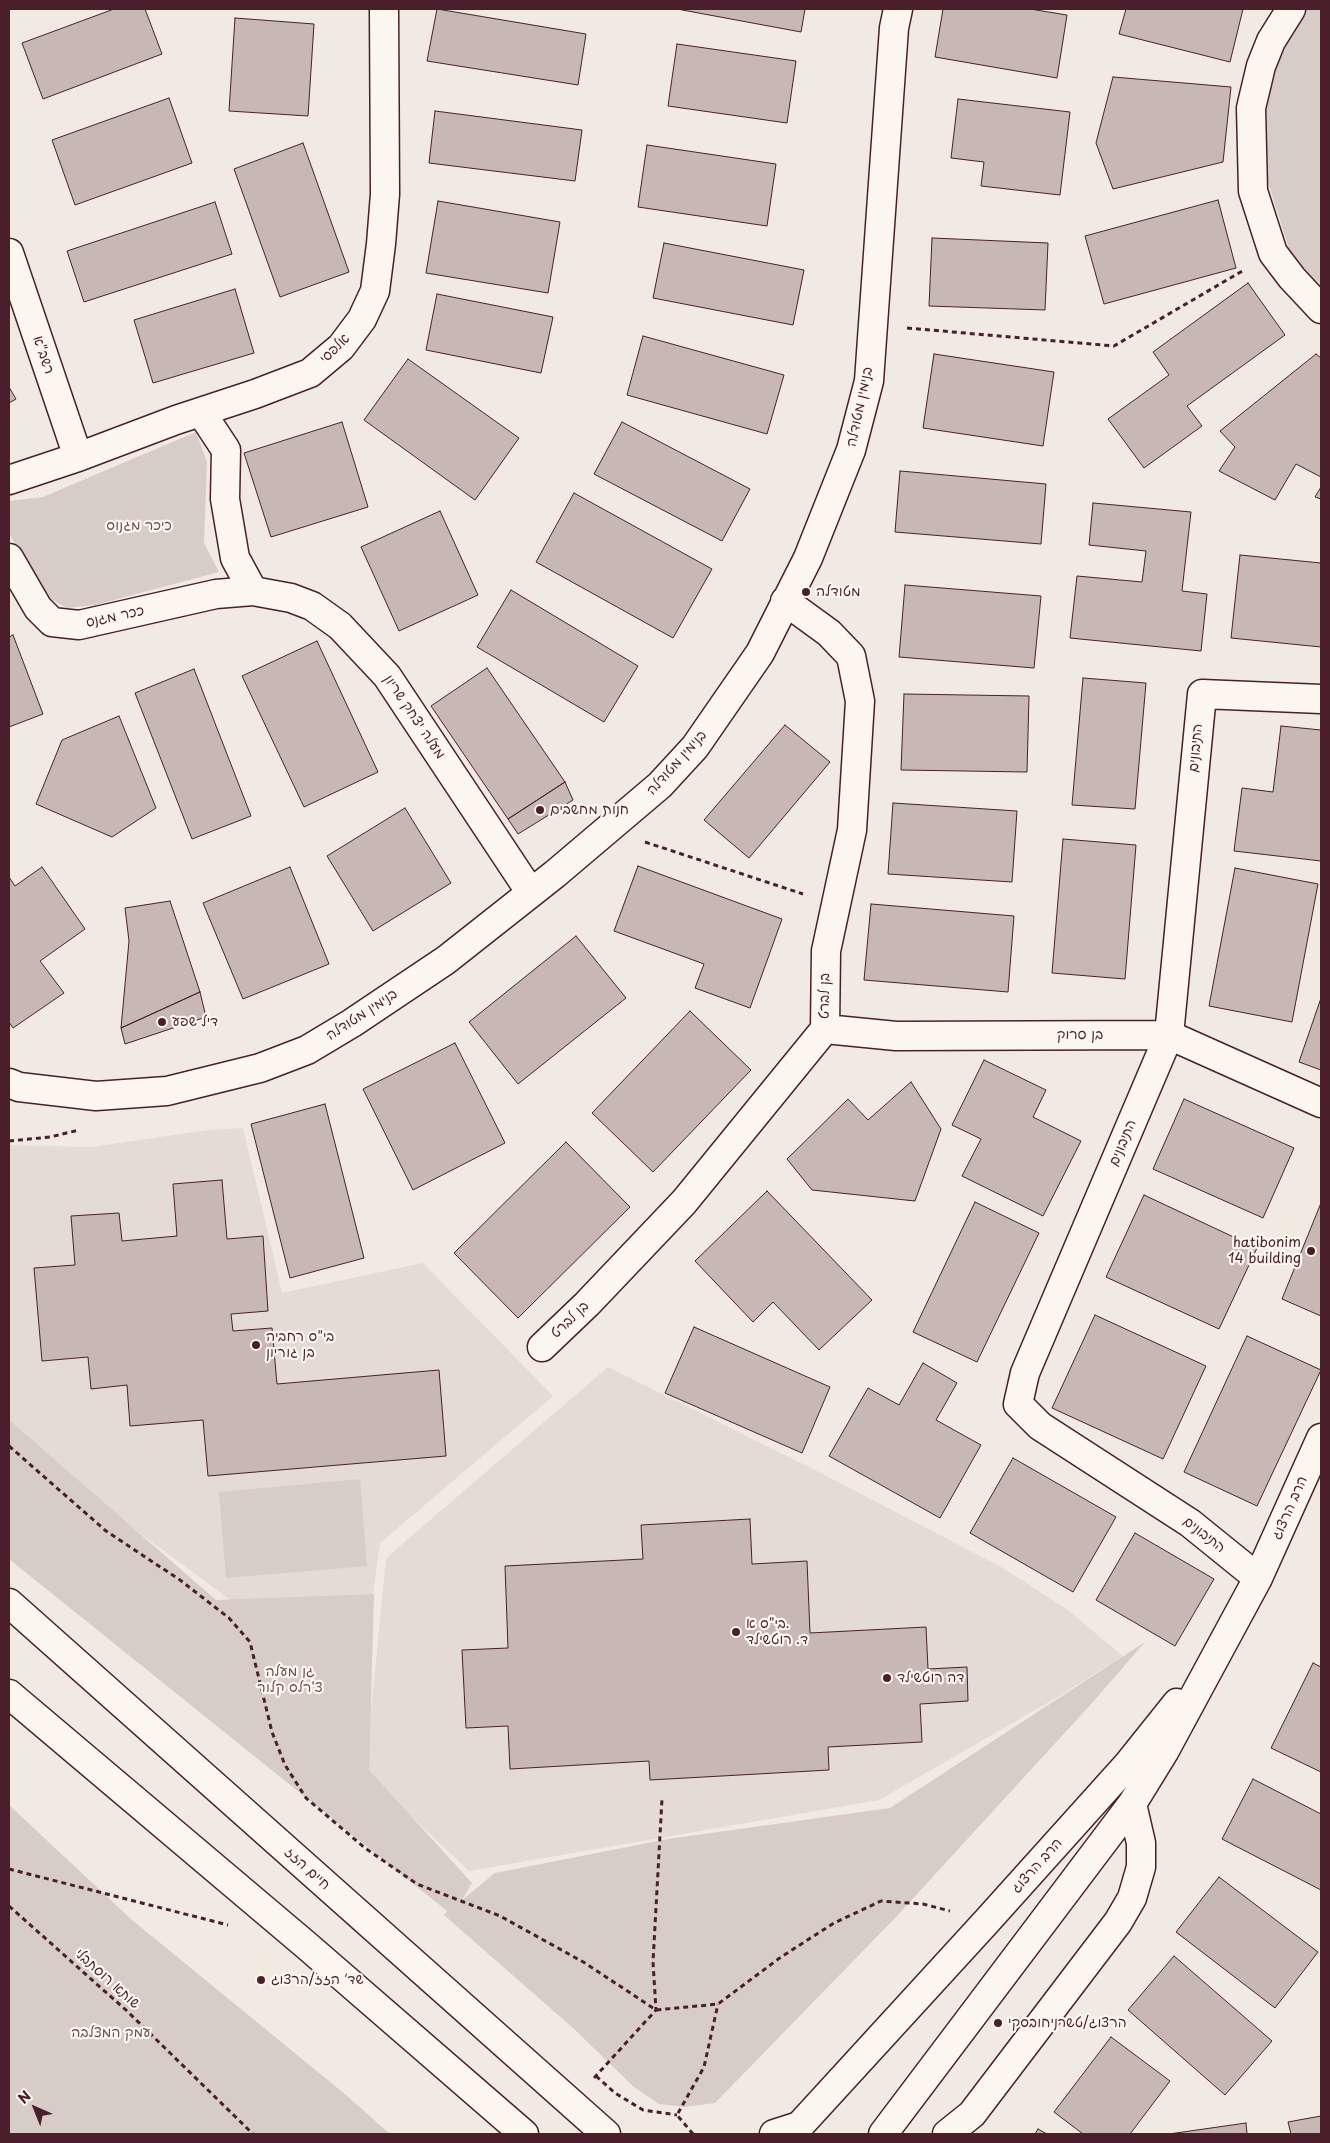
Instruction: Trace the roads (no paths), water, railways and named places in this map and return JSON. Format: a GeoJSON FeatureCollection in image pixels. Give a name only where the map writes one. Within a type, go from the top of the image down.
{"type":"FeatureCollection","features":[{"type":"Feature","properties":{"kind":"street","name":"אלפסי"},"geometry":{"type":"LineString","coordinates":[[9,480],[310,373],[341,347],[362,319],[375,291],[381,244],[385,194],[384,9]]}},
{"type":"Feature","properties":{"kind":"street","name":"בנימין מטודלה"},"geometry":{"type":"LineString","coordinates":[[9,1083],[19,1087],[96,1096],[167,1091],[260,1068],[307,1050],[446,960],[531,893],[660,785],[695,747],[760,653],[808,558],[851,450],[868,381],[874,325],[894,28],[898,9]]}},
{"type":"Feature","properties":{"kind":"street"},"geometry":{"type":"LineString","coordinates":[[1291,9],[1270,41],[1261,66],[1251,108],[1253,191],[1273,254],[1321,309]]}},
{"type":"Feature","properties":{"kind":"street","name":"רשב\"א"},"geometry":{"type":"LineString","coordinates":[[9,253],[78,457]]}},
{"type":"Feature","properties":{"kind":"street"},"geometry":{"type":"LineString","coordinates":[[201,412],[226,450],[225,499],[235,558],[253,591]]}},
{"type":"Feature","properties":{"kind":"street","name":"ככר מגנס"},"geometry":{"type":"LineString","coordinates":[[9,558],[38,608],[52,622],[79,625],[216,594],[253,591]]}},
{"type":"Feature","properties":{"kind":"street","name":"מעלה יצחק שריון"},"geometry":{"type":"LineString","coordinates":[[253,591],[291,598],[312,606],[340,626],[387,676],[531,893]]}},
{"type":"Feature","properties":{"kind":"street","name":"בן לברט"},"geometry":{"type":"LineString","coordinates":[[542,1348],[587,1304],[684,1202],[825,1029],[826,951],[852,830],[860,701],[851,656],[829,634],[785,601]]}},
{"type":"Feature","properties":{"kind":"street","name":"התיבונים"},"geometry":{"type":"LineString","coordinates":[[1258,1578],[1190,1523],[1040,1426],[1018,1404],[1025,1373],[1169,1035],[1202,694],[1321,699]]}},
{"type":"Feature","properties":{"kind":"street","name":"בן סרוק"},"geometry":{"type":"LineString","coordinates":[[825,1029],[896,1036],[1169,1035],[1321,1103]]}},
{"type":"Feature","properties":{"kind":"street","name":"הרב הרצוג"},"geometry":{"type":"LineString","coordinates":[[883,2134],[1132,1804],[1164,1752],[1258,1578],[1321,1438]]}},
{"type":"Feature","properties":{"kind":"street","name":"הרב הרצוג"},"geometry":{"type":"LineString","coordinates":[[788,2131],[987,1921],[1129,1763],[1168,1714],[1258,1578]]}},
{"type":"Feature","properties":{"kind":"street","name":"חיים הזז"},"geometry":{"type":"LineString","coordinates":[[9,1603],[606,2134]]}},
{"type":"Feature","properties":{"kind":"street"},"geometry":{"type":"LineString","coordinates":[[9,1694],[306,1945],[524,2134]]}},
{"type":"Feature","properties":{"kind":"street"},"geometry":{"type":"LineString","coordinates":[[947,2134],[972,2114],[1118,1922],[1132,1898],[1141,1867],[1141,1843],[1132,1804]]}},
{"type":"Feature","properties":{"kind":"place","name":"מטודלה"},"geometry":{"type":"Point","coordinates":[806,592]}},
{"type":"Feature","properties":{"kind":"place","name":"חנות מחשבים"},"geometry":{"type":"Point","coordinates":[540,810]}},
{"type":"Feature","properties":{"kind":"place","name":"דיל שפע"},"geometry":{"type":"Point","coordinates":[162,1022]}},
{"type":"Feature","properties":{"kind":"place","name":"hatibonim 14 building"},"geometry":{"type":"Point","coordinates":[1311,1251]}},
{"type":"Feature","properties":{"kind":"place","name":"בי\"ס רחביה בן גוריון"},"geometry":{"type":"Point","coordinates":[256,1345]}},
{"type":"Feature","properties":{"kind":"place","name":"בי\"ס א. ד. רוטשילד"},"geometry":{"type":"Point","coordinates":[736,1632]}},
{"type":"Feature","properties":{"kind":"place","name":"דה רוטשילד"},"geometry":{"type":"Point","coordinates":[887,1678]}},
{"type":"Feature","properties":{"kind":"place","name":"שד׳ הזז/הרצוג"},"geometry":{"type":"Point","coordinates":[261,1980]}},
{"type":"Feature","properties":{"kind":"place","name":"הרצוג/טשרניחובסקי"},"geometry":{"type":"Point","coordinates":[998,2023]}},
{"type":"Feature","properties":{"kind":"park label","name":"כיכר מגנוס"},"geometry":{"type":"Point","coordinates":[139,526]}},
{"type":"Feature","properties":{"kind":"park label","name":"גן מעלה צ'רלס קלור"},"geometry":{"type":"Point","coordinates":[290,1680]}},
{"type":"Feature","properties":{"kind":"park label","name":"עמק המצלבה"},"geometry":{"type":"Point","coordinates":[111,2033]}}]}
